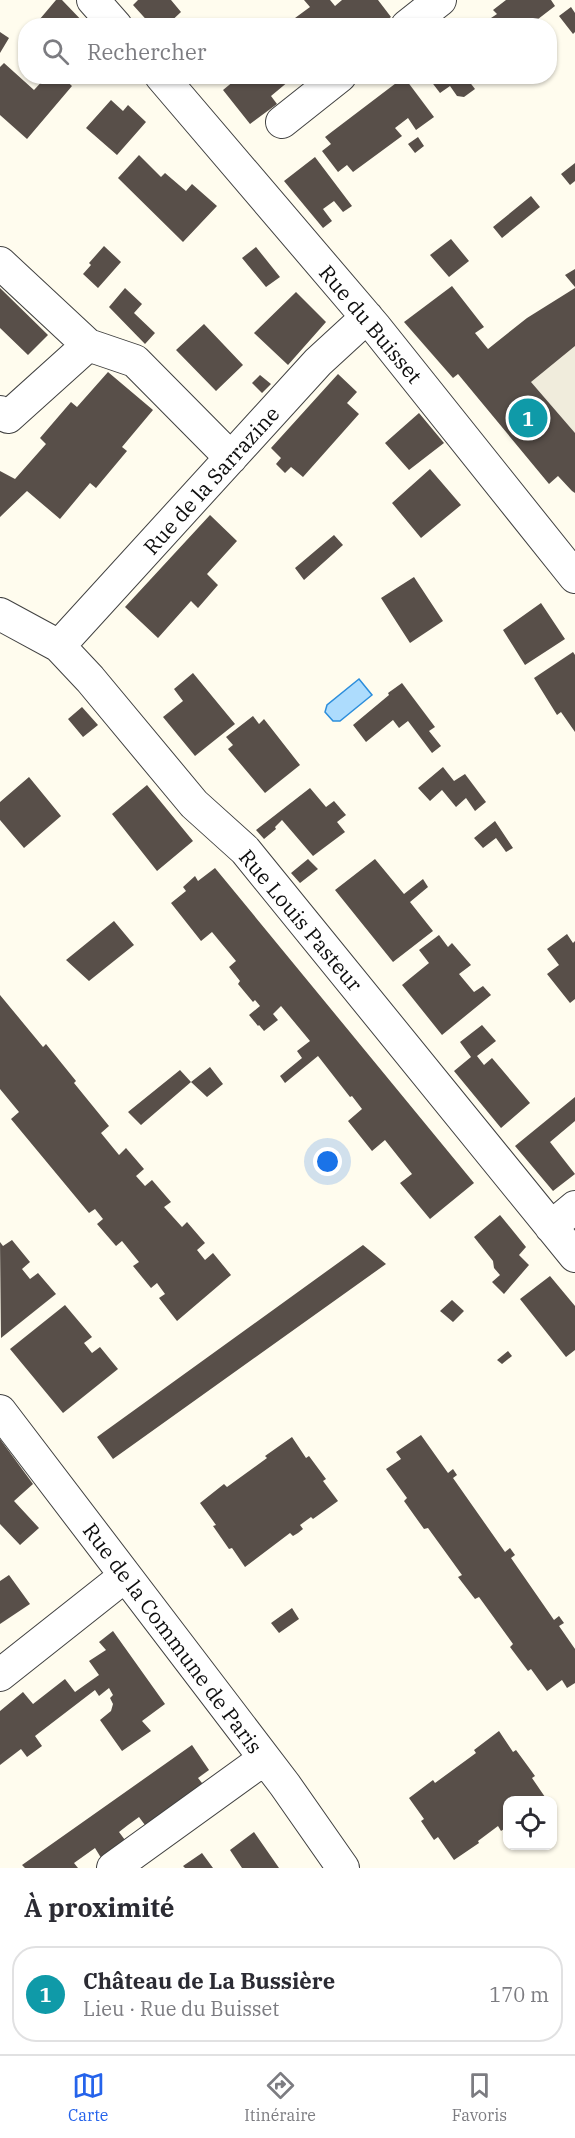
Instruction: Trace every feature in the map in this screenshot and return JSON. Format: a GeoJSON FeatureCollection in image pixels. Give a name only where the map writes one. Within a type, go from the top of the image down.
{"type":"FeatureCollection","features":[{"type":"Feature","properties":{"kind":"street"},"geometry":{"type":"LineString","coordinates":[[93,0],[109,18]]}},
{"type":"Feature","properties":{"kind":"street"},"geometry":{"type":"LineString","coordinates":[[417,18],[440,0]]}},
{"type":"Feature","properties":{"kind":"street","name":"Rue du Buisset"},"geometry":{"type":"LineString","coordinates":[[168,84],[366,317],[575,577]]}},
{"type":"Feature","properties":{"kind":"street"},"geometry":{"type":"LineString","coordinates":[[282,122],[330,84]]}},
{"type":"Feature","properties":{"kind":"street"},"geometry":{"type":"LineString","coordinates":[[0,263],[88,345],[135,361],[231,458]]}},
{"type":"Feature","properties":{"kind":"street","name":"Rue de la Sarrazine"},"geometry":{"type":"LineString","coordinates":[[59,646],[318,362],[366,317]]}},
{"type":"Feature","properties":{"kind":"street"},"geometry":{"type":"LineString","coordinates":[[0,412],[8,417],[88,345]]}},
{"type":"Feature","properties":{"kind":"street","name":"Rue Louis Pasteur"},"geometry":{"type":"LineString","coordinates":[[0,614],[59,646],[90,679],[194,804],[245,850],[575,1256]]}},
{"type":"Feature","properties":{"kind":"street"},"geometry":{"type":"LineString","coordinates":[[551,1227],[575,1207]]}},
{"type":"Feature","properties":{"kind":"street","name":"Rue de la Commune de Paris"},"geometry":{"type":"LineString","coordinates":[[0,1411],[264,1759],[343,1868]]}},
{"type":"Feature","properties":{"kind":"street"},"geometry":{"type":"LineString","coordinates":[[0,1675],[125,1576]]}},
{"type":"Feature","properties":{"kind":"street"},"geometry":{"type":"LineString","coordinates":[[113,1868],[264,1759]]}},
{"type":"Feature","properties":{"kind":"shaded area"},"geometry":{"type":"Polygon","coordinates":[[[575,346],[575,433],[531,382],[575,346]]]}},
{"type":"Feature","properties":{"kind":"water"},"geometry":{"type":"Polygon","coordinates":[[[359,679],[372,695],[340,721],[333,721],[325,712],[327,705],[359,679]]]}},
{"type":"Feature","properties":{"kind":"building"},"geometry":{"type":"Polygon","coordinates":[[[56,0],[62,0],[79,18],[41,18],[56,0]]]}},
{"type":"Feature","properties":{"kind":"building"},"geometry":{"type":"Polygon","coordinates":[[[138,0],[171,0],[181,12],[175,18],[145,18],[133,5],[138,0]]]}},
{"type":"Feature","properties":{"kind":"building"},"geometry":{"type":"Polygon","coordinates":[[[304,0],[330,0],[335,6],[342,0],[378,0],[391,17],[295,18],[310,7],[304,0]]]}},
{"type":"Feature","properties":{"kind":"building"},"geometry":{"type":"Polygon","coordinates":[[[506,0],[551,0],[555,6],[539,18],[491,18],[497,14],[493,10],[506,0]]]}},
{"type":"Feature","properties":{"kind":"building"},"geometry":{"type":"Polygon","coordinates":[[[571,7],[575,13],[575,32],[573,34],[559,16],[571,7]]]}},
{"type":"Feature","properties":{"kind":"building"},"geometry":{"type":"Polygon","coordinates":[[[0,32],[9,38],[0,53],[0,32]]]}},
{"type":"Feature","properties":{"kind":"building"},"geometry":{"type":"Polygon","coordinates":[[[4,63],[18,76],[18,84],[27,84],[34,90],[40,84],[70,84],[72,86],[27,139],[0,115],[0,67],[4,63]]]}},
{"type":"Feature","properties":{"kind":"building"},"geometry":{"type":"Polygon","coordinates":[[[230,84],[285,84],[271,96],[277,104],[250,124],[223,90],[230,84]]]}},
{"type":"Feature","properties":{"kind":"building"},"geometry":{"type":"Polygon","coordinates":[[[395,84],[409,84],[434,117],[416,130],[408,118],[395,128],[402,136],[353,172],[347,165],[338,172],[322,151],[331,144],[325,137],[395,84]]]}},
{"type":"Feature","properties":{"kind":"building"},"geometry":{"type":"Polygon","coordinates":[[[433,84],[471,84],[475,89],[464,97],[457,96],[450,86],[440,93],[433,84]]]}},
{"type":"Feature","properties":{"kind":"building"},"geometry":{"type":"Polygon","coordinates":[[[111,100],[123,111],[128,105],[146,122],[117,155],[86,128],[111,100]]]}},
{"type":"Feature","properties":{"kind":"building"},"geometry":{"type":"Polygon","coordinates":[[[418,137],[424,146],[415,153],[408,144],[418,137]]]}},
{"type":"Feature","properties":{"kind":"building"},"geometry":{"type":"Polygon","coordinates":[[[139,155],[161,177],[165,173],[186,191],[192,184],[217,206],[183,242],[118,178],[139,155]]]}},
{"type":"Feature","properties":{"kind":"building"},"geometry":{"type":"Polygon","coordinates":[[[315,157],[352,206],[343,212],[334,201],[323,209],[332,221],[323,228],[284,181],[315,157]]]}},
{"type":"Feature","properties":{"kind":"building"},"geometry":{"type":"Polygon","coordinates":[[[575,163],[575,181],[570,185],[561,174],[575,163]]]}},
{"type":"Feature","properties":{"kind":"building"},"geometry":{"type":"Polygon","coordinates":[[[531,196],[540,207],[502,238],[493,227],[531,196]]]}},
{"type":"Feature","properties":{"kind":"building"},"geometry":{"type":"Polygon","coordinates":[[[451,239],[469,261],[449,277],[430,255],[451,239]]]}},
{"type":"Feature","properties":{"kind":"building"},"geometry":{"type":"Polygon","coordinates":[[[104,246],[121,262],[98,288],[83,274],[91,265],[89,263],[104,246]]]}},
{"type":"Feature","properties":{"kind":"building"},"geometry":{"type":"Polygon","coordinates":[[[256,247],[280,277],[266,287],[242,258],[256,247]]]}},
{"type":"Feature","properties":{"kind":"building"},"geometry":{"type":"Polygon","coordinates":[[[575,269],[575,287],[565,275],[575,269]]]}},
{"type":"Feature","properties":{"kind":"building"},"geometry":{"type":"Polygon","coordinates":[[[452,286],[484,327],[475,333],[488,349],[527,318],[575,288],[575,346],[531,382],[575,433],[575,493],[558,476],[549,484],[458,374],[453,378],[404,322],[452,286]]]}},
{"type":"Feature","properties":{"kind":"building"},"geometry":{"type":"Polygon","coordinates":[[[0,288],[48,335],[28,355],[0,328],[0,288]]]}},
{"type":"Feature","properties":{"kind":"building"},"geometry":{"type":"Polygon","coordinates":[[[125,288],[142,304],[134,313],[155,333],[145,344],[109,307],[125,288]]]}},
{"type":"Feature","properties":{"kind":"building"},"geometry":{"type":"Polygon","coordinates":[[[296,292],[326,322],[288,365],[254,333],[296,292]]]}},
{"type":"Feature","properties":{"kind":"building"},"geometry":{"type":"Polygon","coordinates":[[[204,324],[243,365],[216,391],[176,350],[204,324]]]}},
{"type":"Feature","properties":{"kind":"building"},"geometry":{"type":"Polygon","coordinates":[[[108,372],[153,410],[122,447],[127,451],[96,488],[90,483],[60,519],[27,491],[0,517],[0,471],[15,479],[46,444],[40,438],[71,402],[77,407],[108,372]]]}},
{"type":"Feature","properties":{"kind":"building"},"geometry":{"type":"Polygon","coordinates":[[[338,374],[357,392],[347,403],[359,414],[303,477],[291,467],[285,473],[276,464],[281,458],[271,448],[338,374]]]}},
{"type":"Feature","properties":{"kind":"building"},"geometry":{"type":"Polygon","coordinates":[[[260,375],[271,384],[262,393],[252,383],[260,375]]]}},
{"type":"Feature","properties":{"kind":"building"},"geometry":{"type":"Polygon","coordinates":[[[419,413],[444,443],[409,470],[385,443],[419,413]]]}},
{"type":"Feature","properties":{"kind":"building"},"geometry":{"type":"Polygon","coordinates":[[[430,469],[461,505],[421,538],[392,503],[430,469]]]}},
{"type":"Feature","properties":{"kind":"building"},"geometry":{"type":"Polygon","coordinates":[[[210,515],[237,541],[207,574],[218,585],[198,608],[191,601],[158,638],[125,607],[210,515]]]}},
{"type":"Feature","properties":{"kind":"building"},"geometry":{"type":"Polygon","coordinates":[[[334,535],[343,545],[304,580],[295,568],[334,535]]]}},
{"type":"Feature","properties":{"kind":"building"},"geometry":{"type":"Polygon","coordinates":[[[414,577],[443,621],[410,643],[381,598],[414,577]]]}},
{"type":"Feature","properties":{"kind":"building"},"geometry":{"type":"Polygon","coordinates":[[[541,603],[565,639],[525,665],[503,630],[541,603]]]}},
{"type":"Feature","properties":{"kind":"building"},"geometry":{"type":"Polygon","coordinates":[[[573,652],[575,655],[575,732],[561,712],[557,715],[534,678],[573,652]]]}},
{"type":"Feature","properties":{"kind":"building"},"geometry":{"type":"Polygon","coordinates":[[[193,673],[235,724],[195,756],[163,717],[183,701],[174,689],[193,673]]]}},
{"type":"Feature","properties":{"kind":"building"},"geometry":{"type":"Polygon","coordinates":[[[402,683],[435,727],[429,731],[441,746],[432,753],[408,721],[399,728],[393,720],[366,742],[353,725],[402,683]]]}},
{"type":"Feature","properties":{"kind":"building"},"geometry":{"type":"Polygon","coordinates":[[[82,707],[98,725],[83,737],[68,719],[82,707]]]}},
{"type":"Feature","properties":{"kind":"building"},"geometry":{"type":"Polygon","coordinates":[[[253,716],[259,724],[264,719],[300,765],[265,793],[228,749],[233,745],[226,737],[253,716]]]}},
{"type":"Feature","properties":{"kind":"building"},"geometry":{"type":"Polygon","coordinates":[[[443,767],[454,781],[465,774],[486,802],[475,811],[466,798],[456,807],[442,790],[430,801],[418,788],[443,767]]]}},
{"type":"Feature","properties":{"kind":"building"},"geometry":{"type":"Polygon","coordinates":[[[29,777],[61,816],[24,848],[0,820],[0,802],[29,777]]]}},
{"type":"Feature","properties":{"kind":"building"},"geometry":{"type":"Polygon","coordinates":[[[147,785],[193,841],[157,871],[112,814],[147,785]]]}},
{"type":"Feature","properties":{"kind":"building"},"geometry":{"type":"Polygon","coordinates":[[[310,788],[326,807],[334,801],[346,815],[337,822],[345,832],[313,856],[282,820],[275,827],[276,829],[264,839],[256,830],[310,788]]]}},
{"type":"Feature","properties":{"kind":"building"},"geometry":{"type":"Polygon","coordinates":[[[495,821],[513,848],[506,852],[496,838],[483,848],[474,838],[495,821]]]}},
{"type":"Feature","properties":{"kind":"building"},"geometry":{"type":"Polygon","coordinates":[[[308,859],[318,869],[300,883],[291,873],[308,859]]]}},
{"type":"Feature","properties":{"kind":"building"},"geometry":{"type":"Polygon","coordinates":[[[375,859],[404,894],[423,879],[428,887],[410,902],[433,931],[393,962],[335,890],[375,859]]]}},
{"type":"Feature","properties":{"kind":"building"},"geometry":{"type":"Polygon","coordinates":[[[215,868],[474,1183],[430,1219],[400,1183],[412,1174],[385,1140],[372,1151],[348,1121],[362,1109],[318,1056],[285,1083],[280,1076],[302,1058],[297,1051],[310,1041],[281,1006],[273,1014],[278,1020],[264,1031],[258,1026],[249,1015],[260,1006],[255,1000],[253,1002],[238,984],[240,981],[229,967],[236,961],[212,932],[201,941],[171,903],[186,891],[183,887],[195,876],[198,881],[215,868]]]}},
{"type":"Feature","properties":{"kind":"building"},"geometry":{"type":"Polygon","coordinates":[[[114,921],[134,945],[89,981],[66,960],[114,921]]]}},
{"type":"Feature","properties":{"kind":"building"},"geometry":{"type":"Polygon","coordinates":[[[567,934],[573,943],[575,941],[575,999],[570,1003],[547,974],[559,965],[547,949],[567,934]]]}},
{"type":"Feature","properties":{"kind":"building"},"geometry":{"type":"Polygon","coordinates":[[[439,935],[448,947],[452,943],[471,965],[459,974],[474,992],[483,986],[491,995],[442,1035],[402,985],[429,963],[419,950],[439,935]]]}},
{"type":"Feature","properties":{"kind":"building"},"geometry":{"type":"Polygon","coordinates":[[[0,995],[43,1047],[46,1044],[76,1081],[74,1083],[109,1126],[101,1133],[119,1155],[126,1148],[144,1169],[136,1176],[145,1186],[152,1180],[171,1202],[164,1207],[182,1227],[187,1222],[205,1243],[197,1250],[205,1260],[213,1253],[231,1275],[177,1321],[159,1298],[165,1294],[157,1283],[151,1288],[133,1266],[139,1262],[122,1241],[116,1246],[97,1224],[103,1219],[95,1209],[89,1213],[11,1119],[19,1112],[0,1089],[0,995]]]}},
{"type":"Feature","properties":{"kind":"building"},"geometry":{"type":"Polygon","coordinates":[[[482,1025],[496,1041],[477,1056],[484,1065],[492,1058],[530,1103],[501,1128],[454,1071],[471,1057],[460,1042],[482,1025]]]}},
{"type":"Feature","properties":{"kind":"building"},"geometry":{"type":"Polygon","coordinates":[[[210,1067],[223,1084],[207,1097],[191,1082],[210,1067]]]}},
{"type":"Feature","properties":{"kind":"building"},"geometry":{"type":"Polygon","coordinates":[[[180,1070],[191,1082],[141,1125],[128,1112],[180,1070]]]}},
{"type":"Feature","properties":{"kind":"building"},"geometry":{"type":"Polygon","coordinates":[[[575,1097],[575,1121],[550,1142],[575,1174],[553,1191],[515,1146],[575,1097]]]}},
{"type":"Feature","properties":{"kind":"building"},"geometry":{"type":"Polygon","coordinates":[[[500,1215],[526,1247],[519,1255],[529,1265],[504,1294],[492,1282],[500,1275],[494,1268],[493,1261],[474,1237],[500,1215]]]}},
{"type":"Feature","properties":{"kind":"building"},"geometry":{"type":"Polygon","coordinates":[[[12,1240],[30,1262],[22,1269],[30,1279],[38,1273],[56,1294],[1,1338],[0,1242],[3,1246],[12,1240]]]}},
{"type":"Feature","properties":{"kind":"building"},"geometry":{"type":"Polygon","coordinates":[[[363,1245],[386,1264],[113,1459],[97,1437],[363,1245]]]}},
{"type":"Feature","properties":{"kind":"building"},"geometry":{"type":"Polygon","coordinates":[[[550,1276],[575,1306],[575,1350],[566,1357],[520,1299],[550,1276]]]}},
{"type":"Feature","properties":{"kind":"building"},"geometry":{"type":"Polygon","coordinates":[[[452,1300],[464,1311],[453,1322],[440,1311],[452,1300]]]}},
{"type":"Feature","properties":{"kind":"building"},"geometry":{"type":"Polygon","coordinates":[[[65,1305],[92,1337],[84,1343],[92,1353],[100,1347],[118,1369],[63,1413],[10,1349],[65,1305]]]}},
{"type":"Feature","properties":{"kind":"building"},"geometry":{"type":"Polygon","coordinates":[[[508,1351],[512,1356],[502,1364],[497,1360],[508,1351]]]}},
{"type":"Feature","properties":{"kind":"building"},"geometry":{"type":"Polygon","coordinates":[[[421,1435],[448,1473],[453,1469],[457,1475],[453,1478],[505,1552],[510,1548],[515,1555],[511,1558],[554,1620],[559,1616],[564,1623],[559,1626],[575,1649],[575,1683],[567,1688],[562,1680],[547,1691],[531,1669],[528,1671],[510,1647],[513,1644],[479,1597],[475,1599],[458,1577],[462,1575],[428,1528],[424,1529],[404,1501],[407,1498],[386,1469],[401,1459],[396,1452],[421,1435]]]}},
{"type":"Feature","properties":{"kind":"building"},"geometry":{"type":"Polygon","coordinates":[[[292,1437],[306,1458],[309,1456],[326,1479],[323,1481],[338,1501],[313,1519],[311,1517],[300,1525],[303,1529],[298,1533],[293,1536],[290,1533],[245,1567],[232,1548],[229,1549],[213,1526],[216,1525],[200,1503],[224,1484],[227,1487],[292,1437]]]}},
{"type":"Feature","properties":{"kind":"building"},"geometry":{"type":"Polygon","coordinates":[[[0,1439],[33,1484],[14,1501],[39,1528],[20,1545],[0,1524],[0,1439]]]}},
{"type":"Feature","properties":{"kind":"building"},"geometry":{"type":"Polygon","coordinates":[[[9,1575],[30,1604],[0,1624],[0,1581],[9,1575]]]}},
{"type":"Feature","properties":{"kind":"building"},"geometry":{"type":"Polygon","coordinates":[[[292,1608],[299,1619],[279,1633],[271,1623],[292,1608]]]}},
{"type":"Feature","properties":{"kind":"building"},"geometry":{"type":"Polygon","coordinates":[[[113,1631],[165,1704],[142,1721],[151,1731],[122,1751],[100,1720],[111,1711],[113,1704],[110,1698],[113,1695],[109,1688],[99,1696],[95,1690],[35,1736],[42,1746],[27,1757],[21,1749],[0,1765],[0,1711],[23,1692],[33,1704],[65,1679],[75,1692],[99,1675],[89,1661],[106,1650],[99,1642],[113,1631]]]}},
{"type":"Feature","properties":{"kind":"building"},"geometry":{"type":"Polygon","coordinates":[[[499,1731],[513,1752],[516,1750],[535,1776],[532,1778],[544,1796],[503,1796],[503,1830],[501,1831],[498,1826],[478,1841],[479,1843],[454,1860],[438,1837],[434,1840],[421,1821],[424,1819],[409,1798],[433,1780],[435,1783],[476,1753],[474,1750],[499,1731]]]}},
{"type":"Feature","properties":{"kind":"building"},"geometry":{"type":"Polygon","coordinates":[[[192,1745],[209,1770],[198,1778],[206,1788],[148,1829],[139,1817],[119,1832],[128,1844],[103,1861],[95,1848],[74,1863],[78,1868],[25,1868],[22,1865],[192,1745]]]}},
{"type":"Feature","properties":{"kind":"building"},"geometry":{"type":"Polygon","coordinates":[[[254,1832],[279,1868],[242,1868],[230,1850],[254,1832]]]}},
{"type":"Feature","properties":{"kind":"building"},"geometry":{"type":"Polygon","coordinates":[[[202,1853],[213,1868],[185,1868],[183,1866],[202,1853]]]}},
{"type":"Feature","properties":{"kind":"place","name":"Château de La Bussière"},"geometry":{"type":"Point","coordinates":[528,418]}}]}
